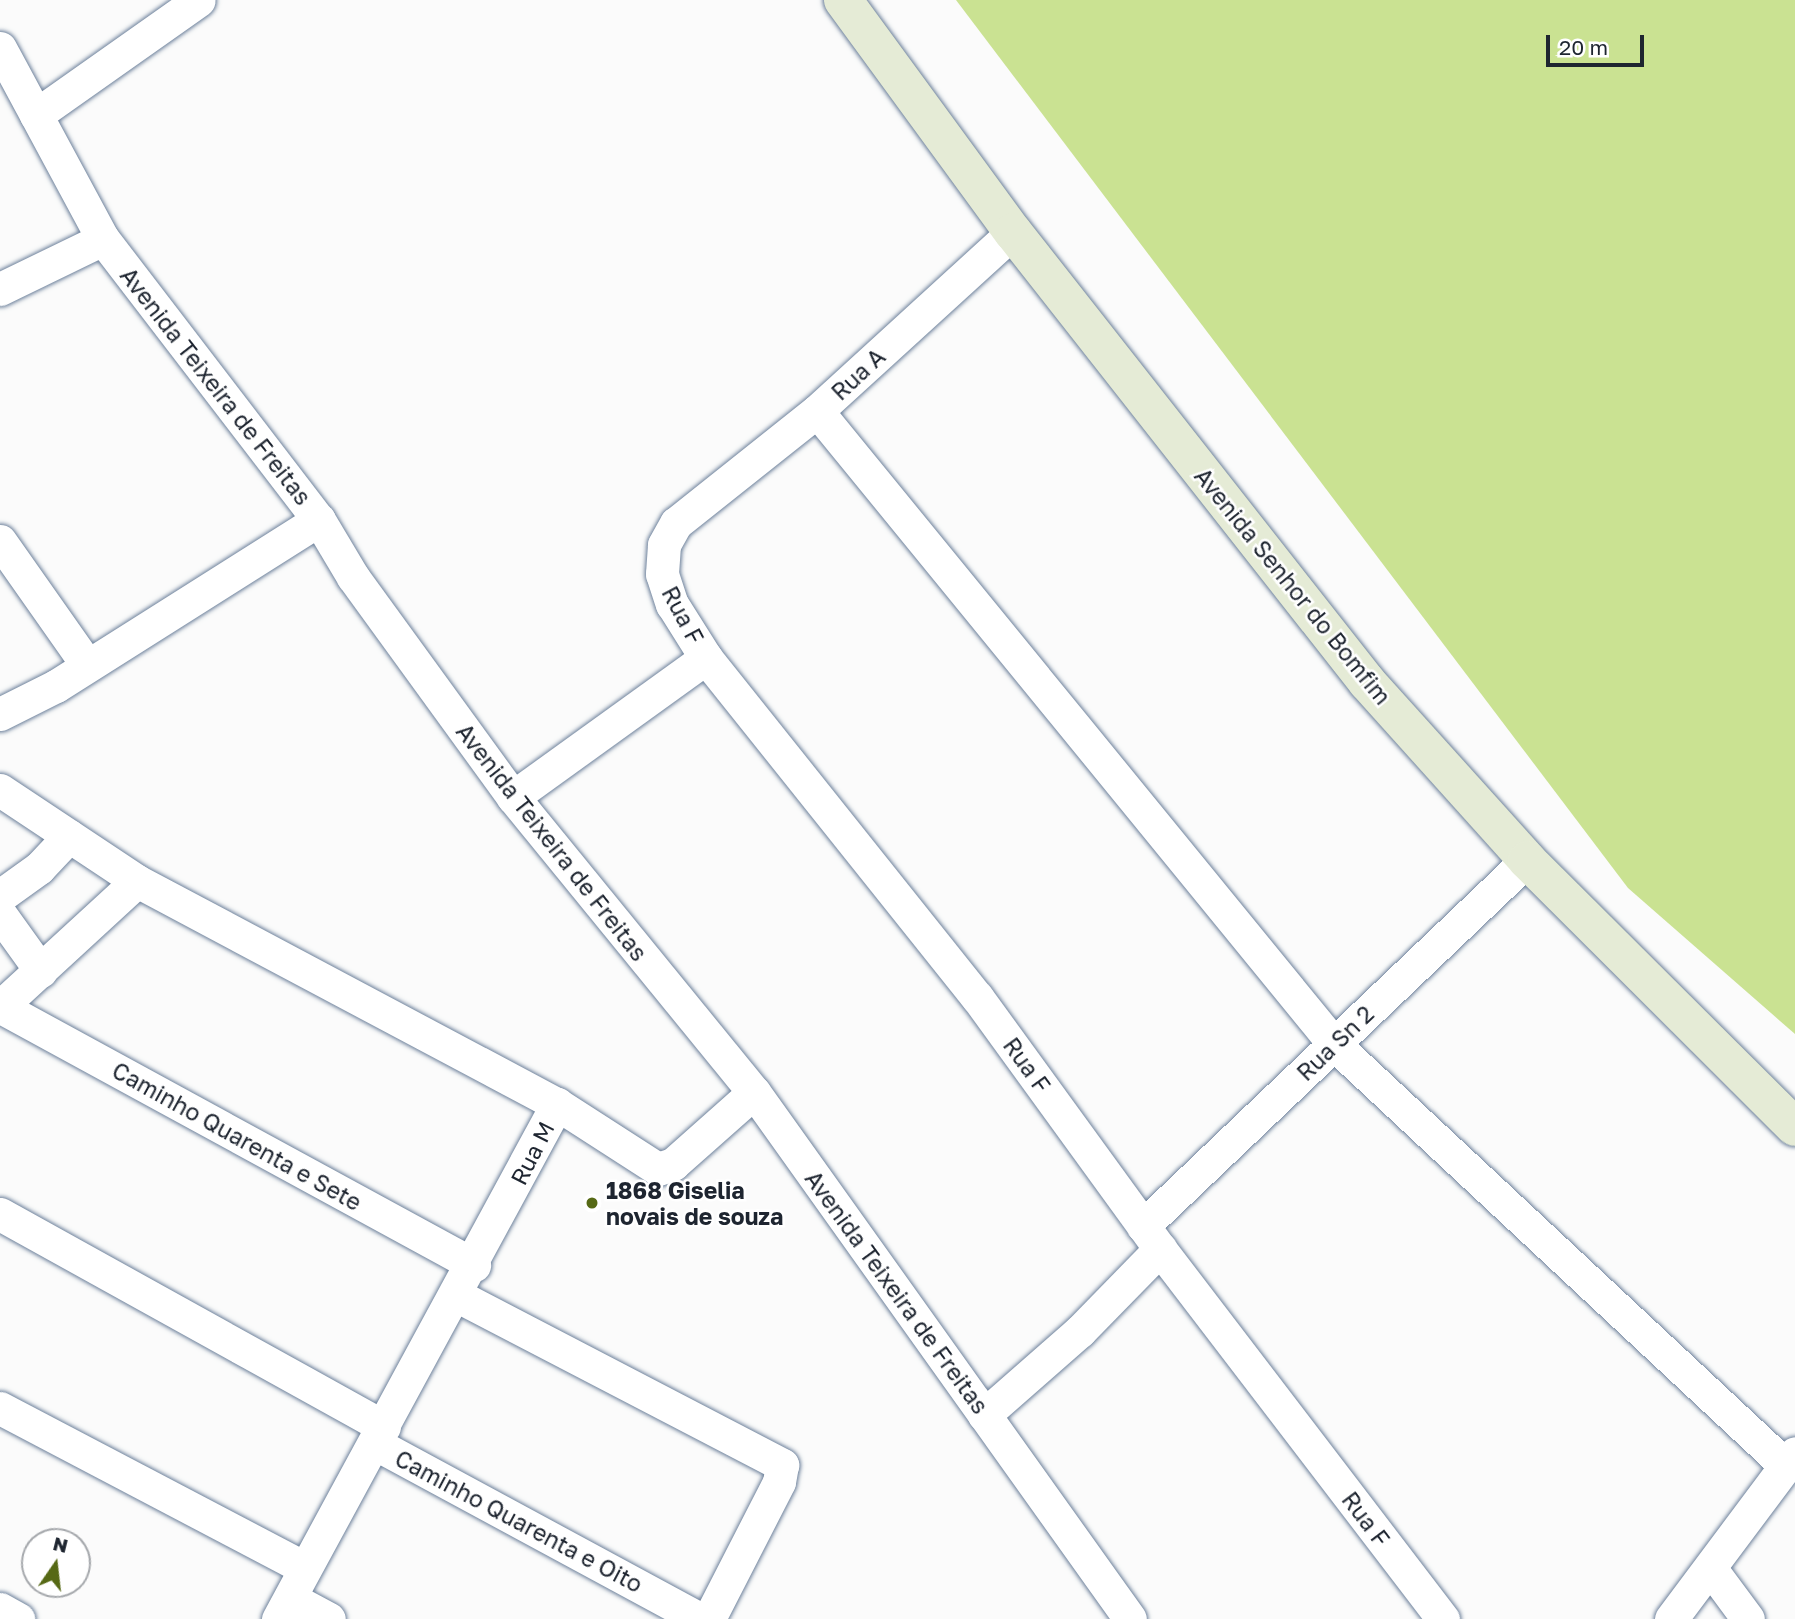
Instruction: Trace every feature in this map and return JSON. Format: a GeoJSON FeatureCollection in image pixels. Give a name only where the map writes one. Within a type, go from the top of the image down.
{"type":"FeatureCollection","features":[{"type":"Feature","properties":{"kind":"street"},"geometry":{"type":"LineString","coordinates":[[36,115],[199,0]]}},
{"type":"Feature","properties":{"kind":"street","name":"Avenida Senhor do Bomfim"},"geometry":{"type":"LineString","coordinates":[[843,0],[1013,232],[1367,682],[1527,860],[1795,1127]]}},
{"type":"Feature","properties":{"kind":"street","name":"Avenida Teixeira de Freitas"},"geometry":{"type":"LineString","coordinates":[[0,48],[103,239],[319,520],[353,577],[513,797],[754,1091],[1130,1619]]}},
{"type":"Feature","properties":{"kind":"street","name":"Rua A"},"geometry":{"type":"LineString","coordinates":[[694,505],[817,411],[1013,232]]}},
{"type":"Feature","properties":{"kind":"street"},"geometry":{"type":"LineString","coordinates":[[0,289],[103,239]]}},
{"type":"Feature","properties":{"kind":"street"},"geometry":{"type":"LineString","coordinates":[[817,411],[1334,1044],[1790,1459],[1711,1569],[1671,1619]]}},
{"type":"Feature","properties":{"kind":"street","name":"Rua F"},"geometry":{"type":"LineString","coordinates":[[694,505],[676,523],[664,545],[662,574],[673,604],[706,658],[978,997],[1151,1238],[1443,1619]]}},
{"type":"Feature","properties":{"kind":"street"},"geometry":{"type":"LineString","coordinates":[[0,714],[87,665],[319,520]]}},
{"type":"Feature","properties":{"kind":"street"},"geometry":{"type":"LineString","coordinates":[[0,541],[87,665]]}},
{"type":"Feature","properties":{"kind":"street"},"geometry":{"type":"LineString","coordinates":[[513,797],[706,658]]}},
{"type":"Feature","properties":{"kind":"street","name":"Rua M"},"geometry":{"type":"LineString","coordinates":[[0,790],[137,881],[557,1104],[474,1265],[284,1608]]}},
{"type":"Feature","properties":{"kind":"street"},"geometry":{"type":"LineString","coordinates":[[0,896],[40,869],[69,836]]}},
{"type":"Feature","properties":{"kind":"street","name":"Rua Sn 2"},"geometry":{"type":"LineString","coordinates":[[984,1415],[1080,1331],[1151,1238],[1334,1044],[1527,860]]}},
{"type":"Feature","properties":{"kind":"street"},"geometry":{"type":"LineString","coordinates":[[0,1007],[137,881]]}},
{"type":"Feature","properties":{"kind":"street"},"geometry":{"type":"LineString","coordinates":[[0,914],[41,971]]}},
{"type":"Feature","properties":{"kind":"street","name":"Caminho Quarenta e Sete"},"geometry":{"type":"LineString","coordinates":[[0,1007],[474,1265]]}},
{"type":"Feature","properties":{"kind":"street"},"geometry":{"type":"LineString","coordinates":[[557,1104],[658,1170],[673,1164],[754,1091]]}},
{"type":"Feature","properties":{"kind":"street","name":"Caminho Quarenta e Oito"},"geometry":{"type":"LineString","coordinates":[[0,1214],[700,1619]]}},
{"type":"Feature","properties":{"kind":"street"},"geometry":{"type":"LineString","coordinates":[[456,1295],[782,1465],[779,1482],[709,1619]]}},
{"type":"Feature","properties":{"kind":"street"},"geometry":{"type":"LineString","coordinates":[[0,1408],[305,1568]]}},
{"type":"Feature","properties":{"kind":"street"},"geometry":{"type":"LineString","coordinates":[[1711,1569],[1748,1619]]}},
{"type":"Feature","properties":{"kind":"street"},"geometry":{"type":"LineString","coordinates":[[284,1608],[328,1619]]}},
{"type":"Feature","properties":{"kind":"street"},"geometry":{"type":"LineString","coordinates":[[0,1609],[18,1619]]}},
{"type":"Feature","properties":{"kind":"green space"},"geometry":{"type":"Polygon","coordinates":[[[956,0],[1795,0],[1795,1034],[1628,888],[956,0]]]}},
{"type":"Feature","properties":{"kind":"place","name":"1868 Giselia novais de souza"},"geometry":{"type":"Point","coordinates":[592,1203]}}]}
